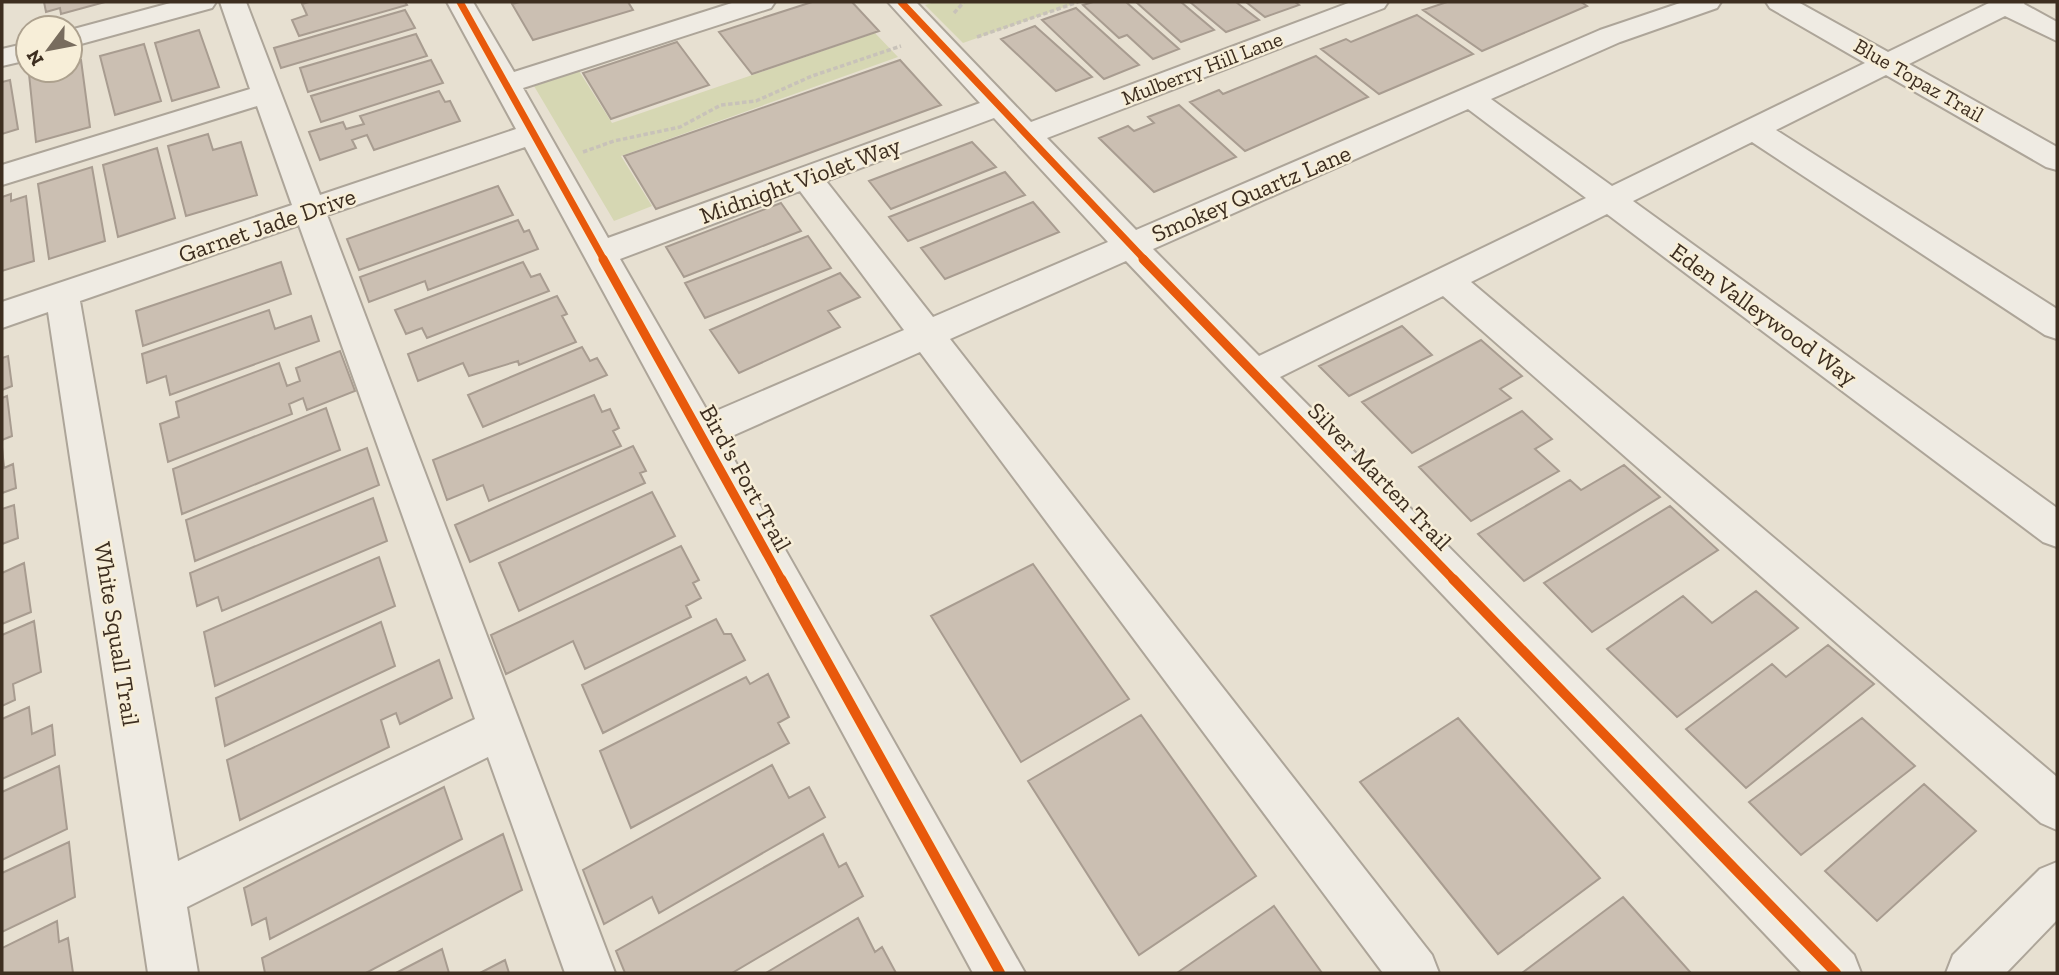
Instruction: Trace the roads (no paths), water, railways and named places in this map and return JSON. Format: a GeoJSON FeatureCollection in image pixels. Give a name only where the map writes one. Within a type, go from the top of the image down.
{"type":"FeatureCollection","features":[{"type":"Feature","properties":{"kind":"street"},"geometry":{"type":"LineString","coordinates":[[84,35],[203,2]]}},
{"type":"Feature","properties":{"kind":"street"},"geometry":{"type":"LineString","coordinates":[[233,2],[590,973]]}},
{"type":"Feature","properties":{"kind":"street","name":"Bird's Fort Trail"},"geometry":{"type":"LineString","coordinates":[[460,2],[1000,973]]}},
{"type":"Feature","properties":{"kind":"street"},"geometry":{"type":"LineString","coordinates":[[507,84],[686,13],[762,2]]}},
{"type":"Feature","properties":{"kind":"street","name":"Silver Marten Trail"},"geometry":{"type":"LineString","coordinates":[[901,2],[1130,245],[1836,973]]}},
{"type":"Feature","properties":{"kind":"street","name":"Mulberry Hill Lane"},"geometry":{"type":"LineString","coordinates":[[1028,134],[1376,2]]}},
{"type":"Feature","properties":{"kind":"street","name":"Smokey Quartz Lane"},"geometry":{"type":"LineString","coordinates":[[1610,37],[1659,2]]}},
{"type":"Feature","properties":{"kind":"street","name":"Smokey Quartz Lane"},"geometry":{"type":"LineString","coordinates":[[699,434],[1610,37],[1708,2]]}},
{"type":"Feature","properties":{"kind":"street","name":"Blue Topaz Trail"},"geometry":{"type":"LineString","coordinates":[[1779,2],[2057,160]]}},
{"type":"Feature","properties":{"kind":"street"},"geometry":{"type":"LineString","coordinates":[[1255,374],[2009,4],[2057,33]]}},
{"type":"Feature","properties":{"kind":"street"},"geometry":{"type":"LineString","coordinates":[[2,175],[267,93]]}},
{"type":"Feature","properties":{"kind":"street","name":"Eden Valleywood Way"},"geometry":{"type":"LineString","coordinates":[[1471,97],[2057,530]]}},
{"type":"Feature","properties":{"kind":"street","name":"Midnight Violet Way"},"geometry":{"type":"LineString","coordinates":[[599,254],[1000,106]]}},
{"type":"Feature","properties":{"kind":"street"},"geometry":{"type":"LineString","coordinates":[[1752,128],[2057,326]]}},
{"type":"Feature","properties":{"kind":"street","name":"Garnet Jade Drive"},"geometry":{"type":"LineString","coordinates":[[2,315],[310,211],[541,149]]}},
{"type":"Feature","properties":{"kind":"street"},"geometry":{"type":"LineString","coordinates":[[807,177],[1413,973]]}},
{"type":"Feature","properties":{"kind":"street"},"geometry":{"type":"LineString","coordinates":[[1446,280],[2057,807]]}},
{"type":"Feature","properties":{"kind":"street","name":"White Squall Trail"},"geometry":{"type":"LineString","coordinates":[[62,295],[173,973]]}},
{"type":"Feature","properties":{"kind":"street"},"geometry":{"type":"LineString","coordinates":[[160,895],[500,729]]}},
{"type":"Feature","properties":{"kind":"street"},"geometry":{"type":"LineString","coordinates":[[1971,973],[2057,886]]}}]}
